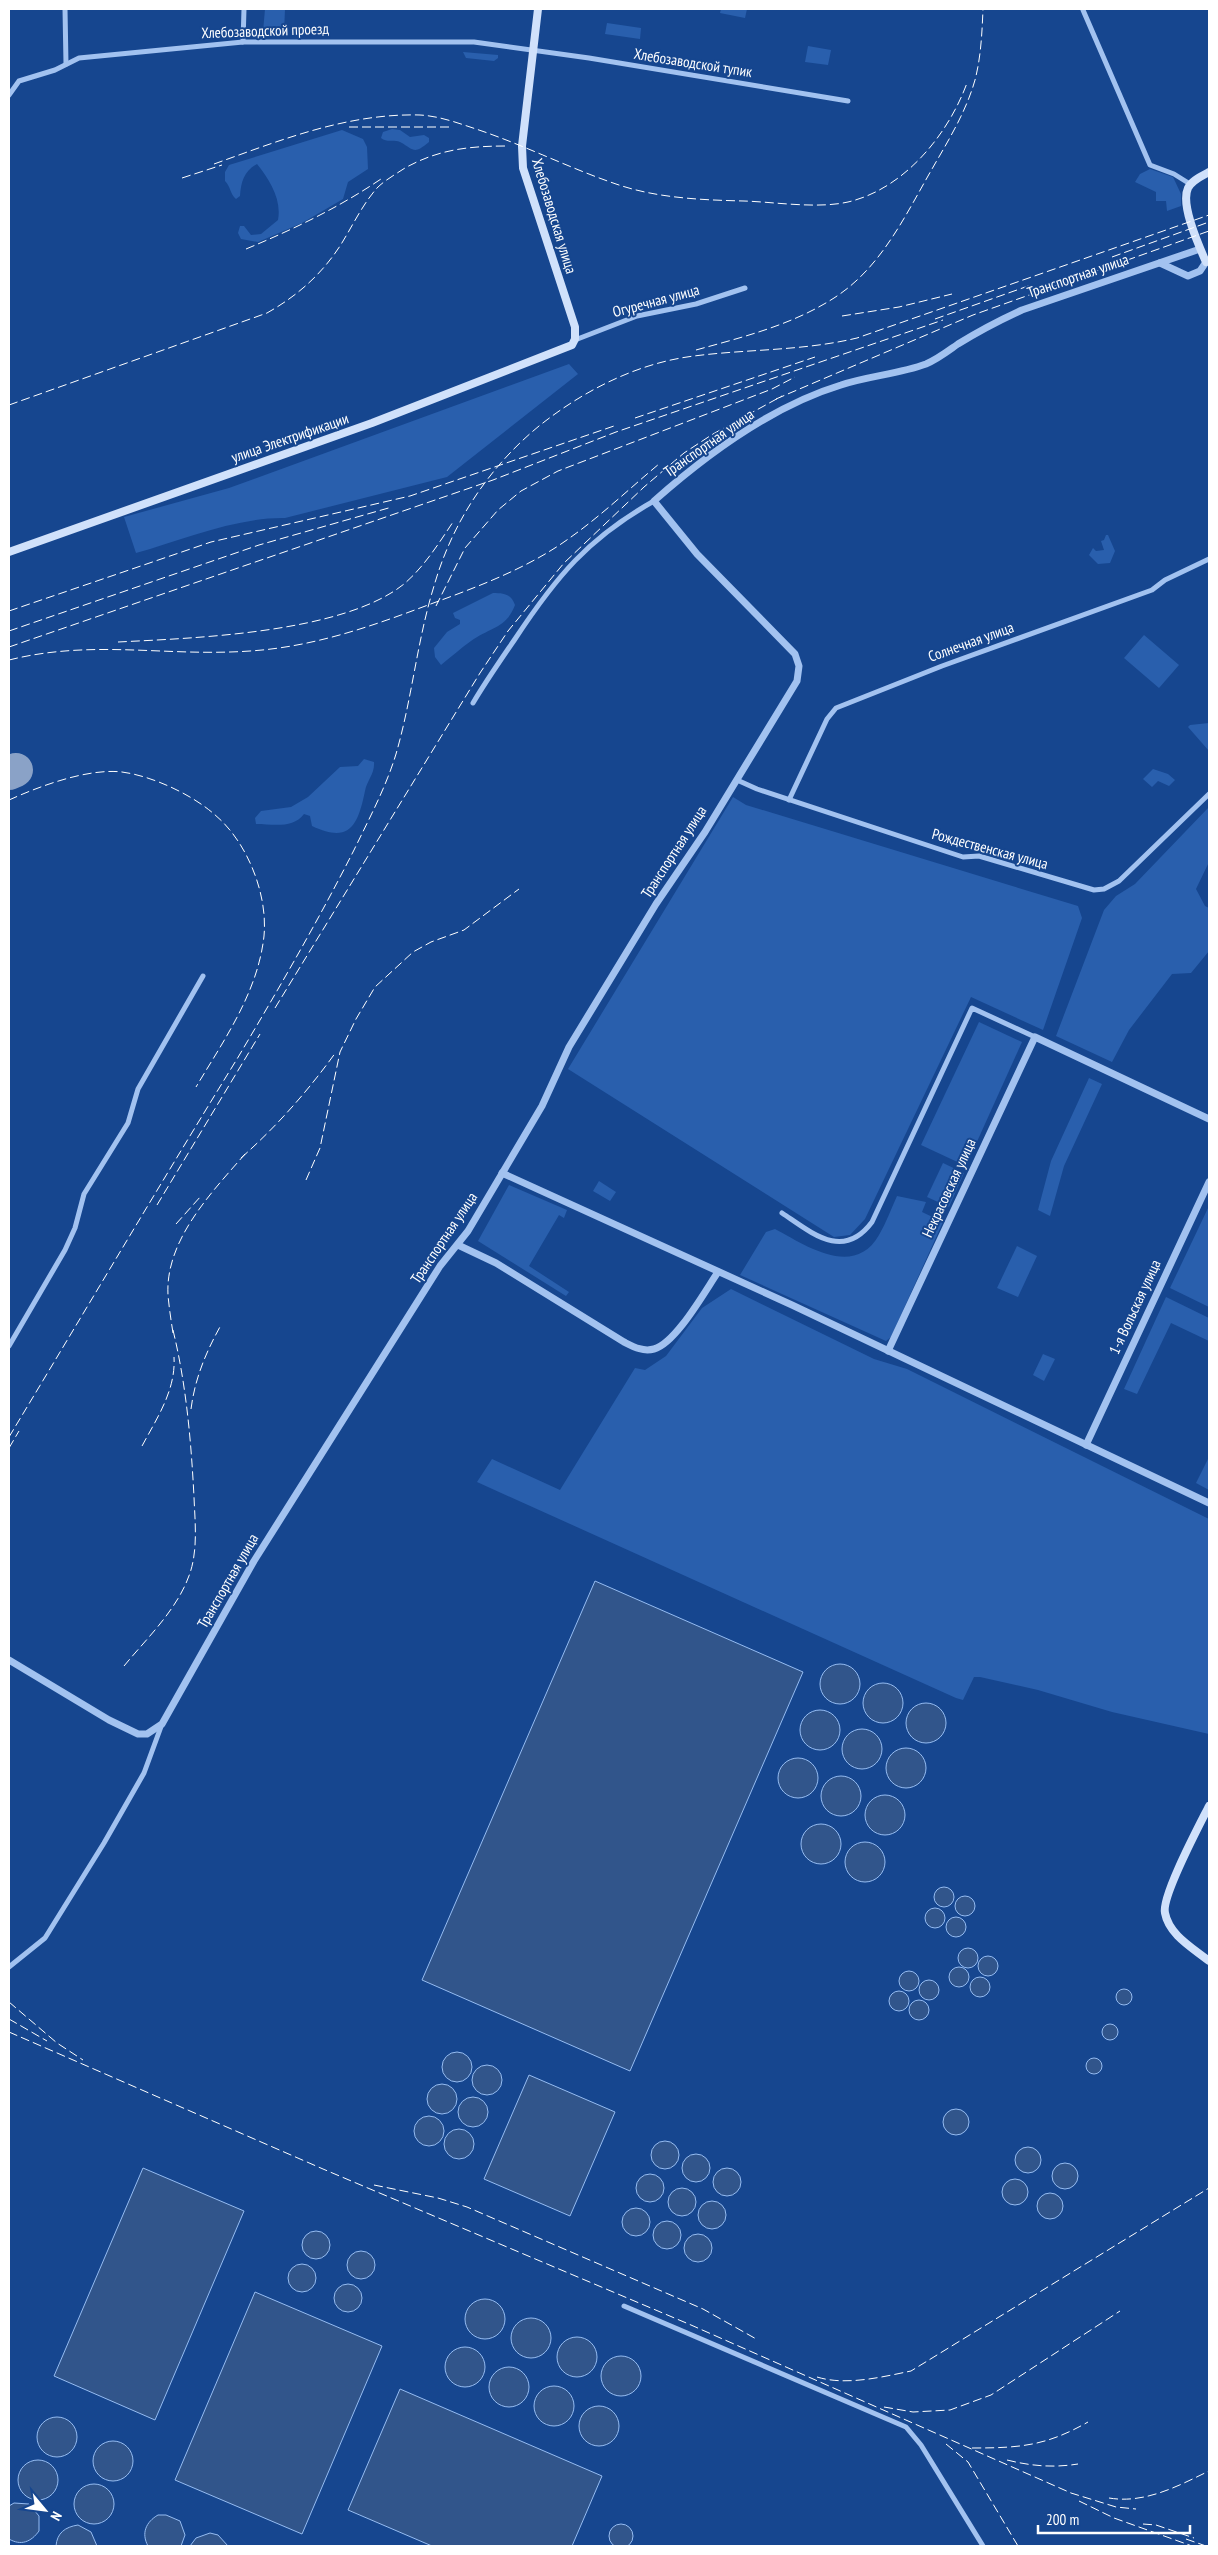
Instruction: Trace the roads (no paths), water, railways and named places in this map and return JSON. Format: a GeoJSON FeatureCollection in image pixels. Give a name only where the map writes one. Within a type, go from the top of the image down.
{"type":"FeatureCollection","features":[{"type":"Feature","properties":{"kind":"main road","name":"Хлебозаводская улица"},"geometry":{"type":"LineString","coordinates":[[538,9],[522,146],[523,168],[575,327],[575,340]]}},
{"type":"Feature","properties":{"kind":"main road"},"geometry":{"type":"LineString","coordinates":[[1206,262],[1200,249],[1187,206],[1186,193],[1190,184],[1209,172]]}},
{"type":"Feature","properties":{"kind":"main road","name":"улица Электрификации"},"geometry":{"type":"LineString","coordinates":[[9,552],[372,423],[566,349],[575,340]]}},
{"type":"Feature","properties":{"kind":"main road"},"geometry":{"type":"LineString","coordinates":[[1209,1806],[1172,1884],[1164,1910],[1170,1926],[1176,1933],[1209,1961]]}},
{"type":"Feature","properties":{"kind":"street"},"geometry":{"type":"LineString","coordinates":[[65,9],[66,64]]}},
{"type":"Feature","properties":{"kind":"street"},"geometry":{"type":"LineString","coordinates":[[243,42],[244,9]]}},
{"type":"Feature","properties":{"kind":"street"},"geometry":{"type":"LineString","coordinates":[[1083,10],[1117,84],[1150,165],[1174,174],[1190,184]]}},
{"type":"Feature","properties":{"kind":"street","name":"Хлебозаводской проезд"},"geometry":{"type":"LineString","coordinates":[[9,95],[19,81],[79,58],[243,42],[474,42],[533,50]]}},
{"type":"Feature","properties":{"kind":"street","name":"Хлебозаводской тупик"},"geometry":{"type":"LineString","coordinates":[[533,50],[848,101]]}},
{"type":"Feature","properties":{"kind":"street","name":"Транспортная улица"},"geometry":{"type":"LineString","coordinates":[[162,1724],[254,1561],[440,1266],[458,1245],[542,1106],[569,1047],[656,904],[705,832],[797,681],[799,666],[792,650],[697,554],[654,501],[676,482],[773,414],[840,385],[924,364],[1001,319],[1071,292],[1200,249]]}},
{"type":"Feature","properties":{"kind":"street"},"geometry":{"type":"LineString","coordinates":[[1160,262],[1188,276],[1196,274],[1206,262]]}},
{"type":"Feature","properties":{"kind":"street","name":"Огуречная улица"},"geometry":{"type":"LineString","coordinates":[[575,340],[637,316],[696,304],[744,288]]}},
{"type":"Feature","properties":{"kind":"street"},"geometry":{"type":"LineString","coordinates":[[473,703],[489,675],[541,600],[568,567],[607,530],[654,501]]}},
{"type":"Feature","properties":{"kind":"street","name":"Солнечная улица"},"geometry":{"type":"LineString","coordinates":[[789,800],[827,719],[840,705],[1152,590],[1164,580],[1209,559]]}},
{"type":"Feature","properties":{"kind":"street","name":"Рождественская улица"},"geometry":{"type":"LineString","coordinates":[[737,780],[789,800],[963,857],[979,856],[1094,890],[1104,889],[1119,881],[1209,794]]}},
{"type":"Feature","properties":{"kind":"street"},"geometry":{"type":"LineString","coordinates":[[9,1346],[65,1250],[75,1228],[84,1194],[128,1123],[138,1088],[203,976]]}},
{"type":"Feature","properties":{"kind":"street"},"geometry":{"type":"LineString","coordinates":[[782,1214],[816,1236],[834,1243],[853,1239],[864,1232],[872,1222],[972,1008],[1209,1119]]}},
{"type":"Feature","properties":{"kind":"street","name":"Некрасовская улица"},"geometry":{"type":"LineString","coordinates":[[888,1350],[1034,1037]]}},
{"type":"Feature","properties":{"kind":"street"},"geometry":{"type":"LineString","coordinates":[[502,1173],[888,1350],[1209,1502]]}},
{"type":"Feature","properties":{"kind":"street","name":"1-я Вольская улица"},"geometry":{"type":"LineString","coordinates":[[1086,1444],[1209,1182]]}},
{"type":"Feature","properties":{"kind":"street"},"geometry":{"type":"LineString","coordinates":[[458,1245],[496,1264],[630,1345],[647,1350],[661,1346],[670,1339],[718,1272]]}},
{"type":"Feature","properties":{"kind":"street"},"geometry":{"type":"LineString","coordinates":[[9,1660],[109,1720],[138,1734],[147,1734],[162,1724]]}},
{"type":"Feature","properties":{"kind":"street"},"geometry":{"type":"LineString","coordinates":[[9,1967],[45,1938],[104,1843],[144,1773],[162,1724]]}},
{"type":"Feature","properties":{"kind":"street"},"geometry":{"type":"LineString","coordinates":[[624,2306],[906,2427],[921,2445],[983,2546]]}},
{"type":"Feature","properties":{"kind":"railway"},"geometry":{"type":"LineString","coordinates":[[696,350],[767,329],[801,316],[834,298],[851,286],[879,256],[902,223],[962,115],[979,63],[983,9]]}},
{"type":"Feature","properties":{"kind":"railway"},"geometry":{"type":"LineString","coordinates":[[214,164],[290,137],[341,123],[367,118],[420,115],[441,118],[476,129],[598,178],[631,189],[663,195],[711,200],[810,205],[836,204],[868,195],[888,185],[905,172],[936,140],[959,103],[967,83]]}},
{"type":"Feature","properties":{"kind":"railway"},"geometry":{"type":"LineString","coordinates":[[349,127],[451,127]]}},
{"type":"Feature","properties":{"kind":"railway"},"geometry":{"type":"LineString","coordinates":[[9,405],[267,313],[308,284],[325,266],[333,257],[377,188],[387,180],[405,168],[443,153],[468,148],[508,146]]}},
{"type":"Feature","properties":{"kind":"railway"},"geometry":{"type":"LineString","coordinates":[[182,178],[222,165]]}},
{"type":"Feature","properties":{"kind":"railway"},"geometry":{"type":"LineString","coordinates":[[246,249],[315,217],[381,179]]}},
{"type":"Feature","properties":{"kind":"railway"},"geometry":{"type":"LineString","coordinates":[[9,1437],[283,981],[354,850],[382,791],[396,754],[428,607],[451,540],[474,498],[488,478],[521,442],[556,413],[592,390],[652,365],[694,356],[796,348],[857,338],[1209,215]]}},
{"type":"Feature","properties":{"kind":"railway"},"geometry":{"type":"LineString","coordinates":[[1112,257],[1209,222]]}},
{"type":"Feature","properties":{"kind":"railway"},"geometry":{"type":"LineString","coordinates":[[776,399],[973,315],[1209,231]]}},
{"type":"Feature","properties":{"kind":"railway"},"geometry":{"type":"LineString","coordinates":[[935,319],[1031,285]]}},
{"type":"Feature","properties":{"kind":"railway"},"geometry":{"type":"LineString","coordinates":[[842,316],[899,307],[952,294]]}},
{"type":"Feature","properties":{"kind":"railway"},"geometry":{"type":"LineString","coordinates":[[9,647],[493,480],[616,432],[943,320]]}},
{"type":"Feature","properties":{"kind":"railway"},"geometry":{"type":"LineString","coordinates":[[635,418],[815,357]]}},
{"type":"Feature","properties":{"kind":"railway"},"geometry":{"type":"LineString","coordinates":[[436,606],[465,548],[498,510],[521,491],[558,471],[772,389],[795,377]]}},
{"type":"Feature","properties":{"kind":"railway"},"geometry":{"type":"LineString","coordinates":[[275,1008],[480,673],[508,631],[564,563],[644,487],[684,453],[713,434],[782,396]]}},
{"type":"Feature","properties":{"kind":"railway"},"geometry":{"type":"LineString","coordinates":[[9,611],[211,542],[410,496],[614,426]]}},
{"type":"Feature","properties":{"kind":"railway"},"geometry":{"type":"LineString","coordinates":[[9,660],[70,651],[250,651],[296,645],[340,635],[484,584],[538,558],[582,529],[659,464]]}},
{"type":"Feature","properties":{"kind":"railway"},"geometry":{"type":"LineString","coordinates":[[9,631],[259,545],[392,507]]}},
{"type":"Feature","properties":{"kind":"railway"},"geometry":{"type":"LineString","coordinates":[[118,642],[227,635],[267,630],[307,623],[345,613],[377,600],[404,584],[425,562],[453,522]]}},
{"type":"Feature","properties":{"kind":"railway"},"geometry":{"type":"LineString","coordinates":[[9,800],[35,789],[79,775],[109,771],[134,774],[171,787],[205,807],[226,825],[236,839],[253,869],[263,903],[264,936],[261,957],[255,977],[238,1015],[196,1087]]}},
{"type":"Feature","properties":{"kind":"railway"},"geometry":{"type":"LineString","coordinates":[[306,1180],[320,1148],[340,1052],[356,1019],[375,987],[413,952],[431,942],[464,930],[519,889]]}},
{"type":"Feature","properties":{"kind":"railway"},"geometry":{"type":"LineString","coordinates":[[157,1205],[260,1034]]}},
{"type":"Feature","properties":{"kind":"railway"},"geometry":{"type":"LineString","coordinates":[[241,1158],[292,1108],[336,1052]]}},
{"type":"Feature","properties":{"kind":"railway"},"geometry":{"type":"LineString","coordinates":[[173,1333],[168,1295],[169,1275],[174,1255],[182,1236],[193,1218],[245,1154]]}},
{"type":"Feature","properties":{"kind":"railway"},"geometry":{"type":"LineString","coordinates":[[176,1224],[201,1196]]}},
{"type":"Feature","properties":{"kind":"railway"},"geometry":{"type":"LineString","coordinates":[[191,1409],[195,1387],[202,1366],[221,1325]]}},
{"type":"Feature","properties":{"kind":"railway"},"geometry":{"type":"LineString","coordinates":[[124,1666],[170,1611],[185,1586],[193,1564],[195,1535],[193,1475],[184,1389],[172,1326]]}},
{"type":"Feature","properties":{"kind":"railway"},"geometry":{"type":"LineString","coordinates":[[142,1446],[169,1392],[174,1369],[174,1357]]}},
{"type":"Feature","properties":{"kind":"railway"},"geometry":{"type":"LineString","coordinates":[[9,1448],[19,1431]]}},
{"type":"Feature","properties":{"kind":"railway"},"geometry":{"type":"LineString","coordinates":[[9,2002],[57,2043],[83,2060]]}},
{"type":"Feature","properties":{"kind":"railway"},"geometry":{"type":"LineString","coordinates":[[9,2019],[47,2041]]}},
{"type":"Feature","properties":{"kind":"railway"},"geometry":{"type":"LineString","coordinates":[[9,2032],[323,2169],[691,2325],[1071,2493],[1116,2507],[1136,2509]]}},
{"type":"Feature","properties":{"kind":"railway"},"geometry":{"type":"LineString","coordinates":[[374,2185],[438,2198],[467,2207],[703,2309],[758,2340]]}},
{"type":"Feature","properties":{"kind":"railway"},"geometry":{"type":"LineString","coordinates":[[817,2377],[828,2380],[852,2381],[911,2371],[1209,2188]]}},
{"type":"Feature","properties":{"kind":"railway"},"geometry":{"type":"LineString","coordinates":[[884,2407],[913,2412],[950,2410],[991,2395],[1120,2311]]}},
{"type":"Feature","properties":{"kind":"railway"},"geometry":{"type":"LineString","coordinates":[[972,2448],[1032,2444],[1059,2436],[1088,2422]]}},
{"type":"Feature","properties":{"kind":"railway"},"geometry":{"type":"LineString","coordinates":[[946,2444],[968,2462],[1018,2546]]}},
{"type":"Feature","properties":{"kind":"railway"},"geometry":{"type":"LineString","coordinates":[[1007,2460],[1042,2466],[1078,2464]]}},
{"type":"Feature","properties":{"kind":"railway"},"geometry":{"type":"LineString","coordinates":[[1109,2498],[1122,2499],[1148,2496],[1173,2488],[1209,2471]]}},
{"type":"Feature","properties":{"kind":"railway"},"geometry":{"type":"LineString","coordinates":[[1079,2501],[1114,2518],[1192,2546]]}},
{"type":"Feature","properties":{"kind":"railway"},"geometry":{"type":"LineString","coordinates":[[1143,2524],[1156,2525],[1194,2538]]}},
{"type":"Feature","properties":{"kind":"railway"},"geometry":{"type":"LineString","coordinates":[[1186,2539],[1206,2546]]}}]}
